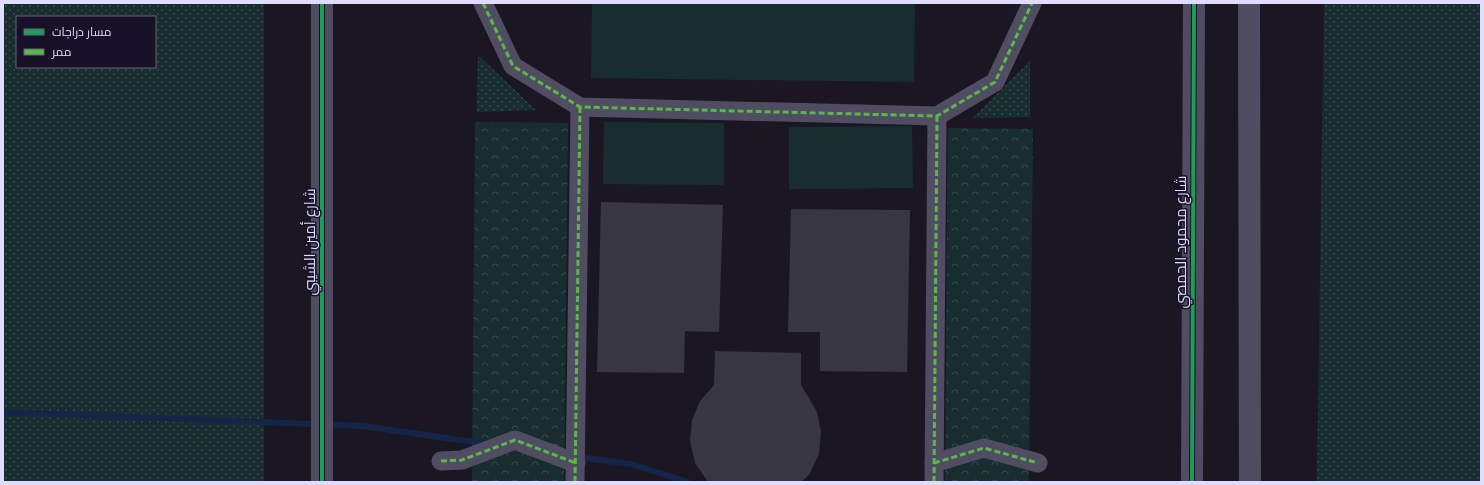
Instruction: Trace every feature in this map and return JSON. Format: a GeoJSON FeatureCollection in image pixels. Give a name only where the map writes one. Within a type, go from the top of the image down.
{"type":"FeatureCollection","features":[{"type":"Feature","properties":{"kind":"street","name":"شارع أمين الشيبي"},"geometry":{"type":"LineString","coordinates":[[322,3],[322,482]]}},
{"type":"Feature","properties":{"kind":"street"},"geometry":{"type":"LineString","coordinates":[[483,3],[513,66],[580,107],[937,116],[995,82],[1032,3]]}},
{"type":"Feature","properties":{"kind":"street","name":"شارع محمود الحمصي"},"geometry":{"type":"LineString","coordinates":[[1192,482],[1194,3]]}},
{"type":"Feature","properties":{"kind":"street"},"geometry":{"type":"LineString","coordinates":[[1249,3],[1250,482]]}},
{"type":"Feature","properties":{"kind":"street"},"geometry":{"type":"LineString","coordinates":[[575,482],[580,107]]}},
{"type":"Feature","properties":{"kind":"street"},"geometry":{"type":"LineString","coordinates":[[934,482],[937,116]]}},
{"type":"Feature","properties":{"kind":"street"},"geometry":{"type":"LineString","coordinates":[[441,461],[462,460],[514,440],[576,463]]}},
{"type":"Feature","properties":{"kind":"street"},"geometry":{"type":"LineString","coordinates":[[934,463],[984,448],[1038,463]]}},
{"type":"Feature","properties":{"kind":"green space"},"geometry":{"type":"Polygon","coordinates":[[[3,3],[264,3],[264,482],[3,482],[3,3]]]}},
{"type":"Feature","properties":{"kind":"green space"},"geometry":{"type":"Polygon","coordinates":[[[592,3],[915,3],[914,82],[591,78],[592,3]]]}},
{"type":"Feature","properties":{"kind":"green space"},"geometry":{"type":"Polygon","coordinates":[[[1324,3],[1481,3],[1481,482],[1317,482],[1324,3]]]}},
{"type":"Feature","properties":{"kind":"green space"},"geometry":{"type":"Polygon","coordinates":[[[478,55],[536,110],[477,112],[478,55]]]}},
{"type":"Feature","properties":{"kind":"green space"},"geometry":{"type":"Polygon","coordinates":[[[1030,61],[1030,117],[973,118],[1030,61]]]}},
{"type":"Feature","properties":{"kind":"green space"},"geometry":{"type":"Polygon","coordinates":[[[475,122],[568,123],[564,482],[472,482],[475,122]]]}},
{"type":"Feature","properties":{"kind":"green space"},"geometry":{"type":"Polygon","coordinates":[[[604,122],[724,123],[724,185],[603,184],[604,122]]]}},
{"type":"Feature","properties":{"kind":"green space"},"geometry":{"type":"Polygon","coordinates":[[[912,126],[913,188],[789,189],[789,127],[912,126]]]}},
{"type":"Feature","properties":{"kind":"green space"},"geometry":{"type":"Polygon","coordinates":[[[948,128],[1033,129],[1029,482],[945,482],[948,128]]]}},
{"type":"Feature","properties":{"kind":"building"},"geometry":{"type":"Polygon","coordinates":[[[601,202],[723,205],[719,332],[685,331],[684,373],[597,372],[601,202]]]}},
{"type":"Feature","properties":{"kind":"building"},"geometry":{"type":"Polygon","coordinates":[[[791,209],[910,210],[907,372],[820,371],[820,332],[788,332],[791,209]]]}},
{"type":"Feature","properties":{"kind":"building"},"geometry":{"type":"Polygon","coordinates":[[[715,351],[801,353],[801,385],[817,412],[821,432],[819,454],[809,475],[801,482],[708,482],[695,463],[690,441],[692,420],[700,401],[714,385],[715,351]]]}},
{"type":"Feature","properties":{"kind":"waterway"},"geometry":{"type":"LineString","coordinates":[[3,412],[363,426],[488,444]]}},
{"type":"Feature","properties":{"kind":"waterway"},"geometry":{"type":"LineString","coordinates":[[578,457],[631,464],[688,482]]}},
{"type":"Feature","properties":{"kind":"marked path"},"geometry":{"type":"LineString","coordinates":[[483,3],[513,66],[580,107],[937,116],[995,82],[1032,3]]}},
{"type":"Feature","properties":{"kind":"marked path"},"geometry":{"type":"LineString","coordinates":[[575,482],[580,107]]}},
{"type":"Feature","properties":{"kind":"marked path"},"geometry":{"type":"LineString","coordinates":[[934,482],[937,116]]}},
{"type":"Feature","properties":{"kind":"marked path"},"geometry":{"type":"LineString","coordinates":[[441,461],[462,460],[515,440],[576,463]]}},
{"type":"Feature","properties":{"kind":"marked path"},"geometry":{"type":"LineString","coordinates":[[934,463],[984,448],[1038,463]]}},
{"type":"Feature","properties":{"kind":"cycle path"},"geometry":{"type":"LineString","coordinates":[[322,3],[322,482]]}},
{"type":"Feature","properties":{"kind":"cycle path"},"geometry":{"type":"LineString","coordinates":[[1192,482],[1194,3]]}}]}
